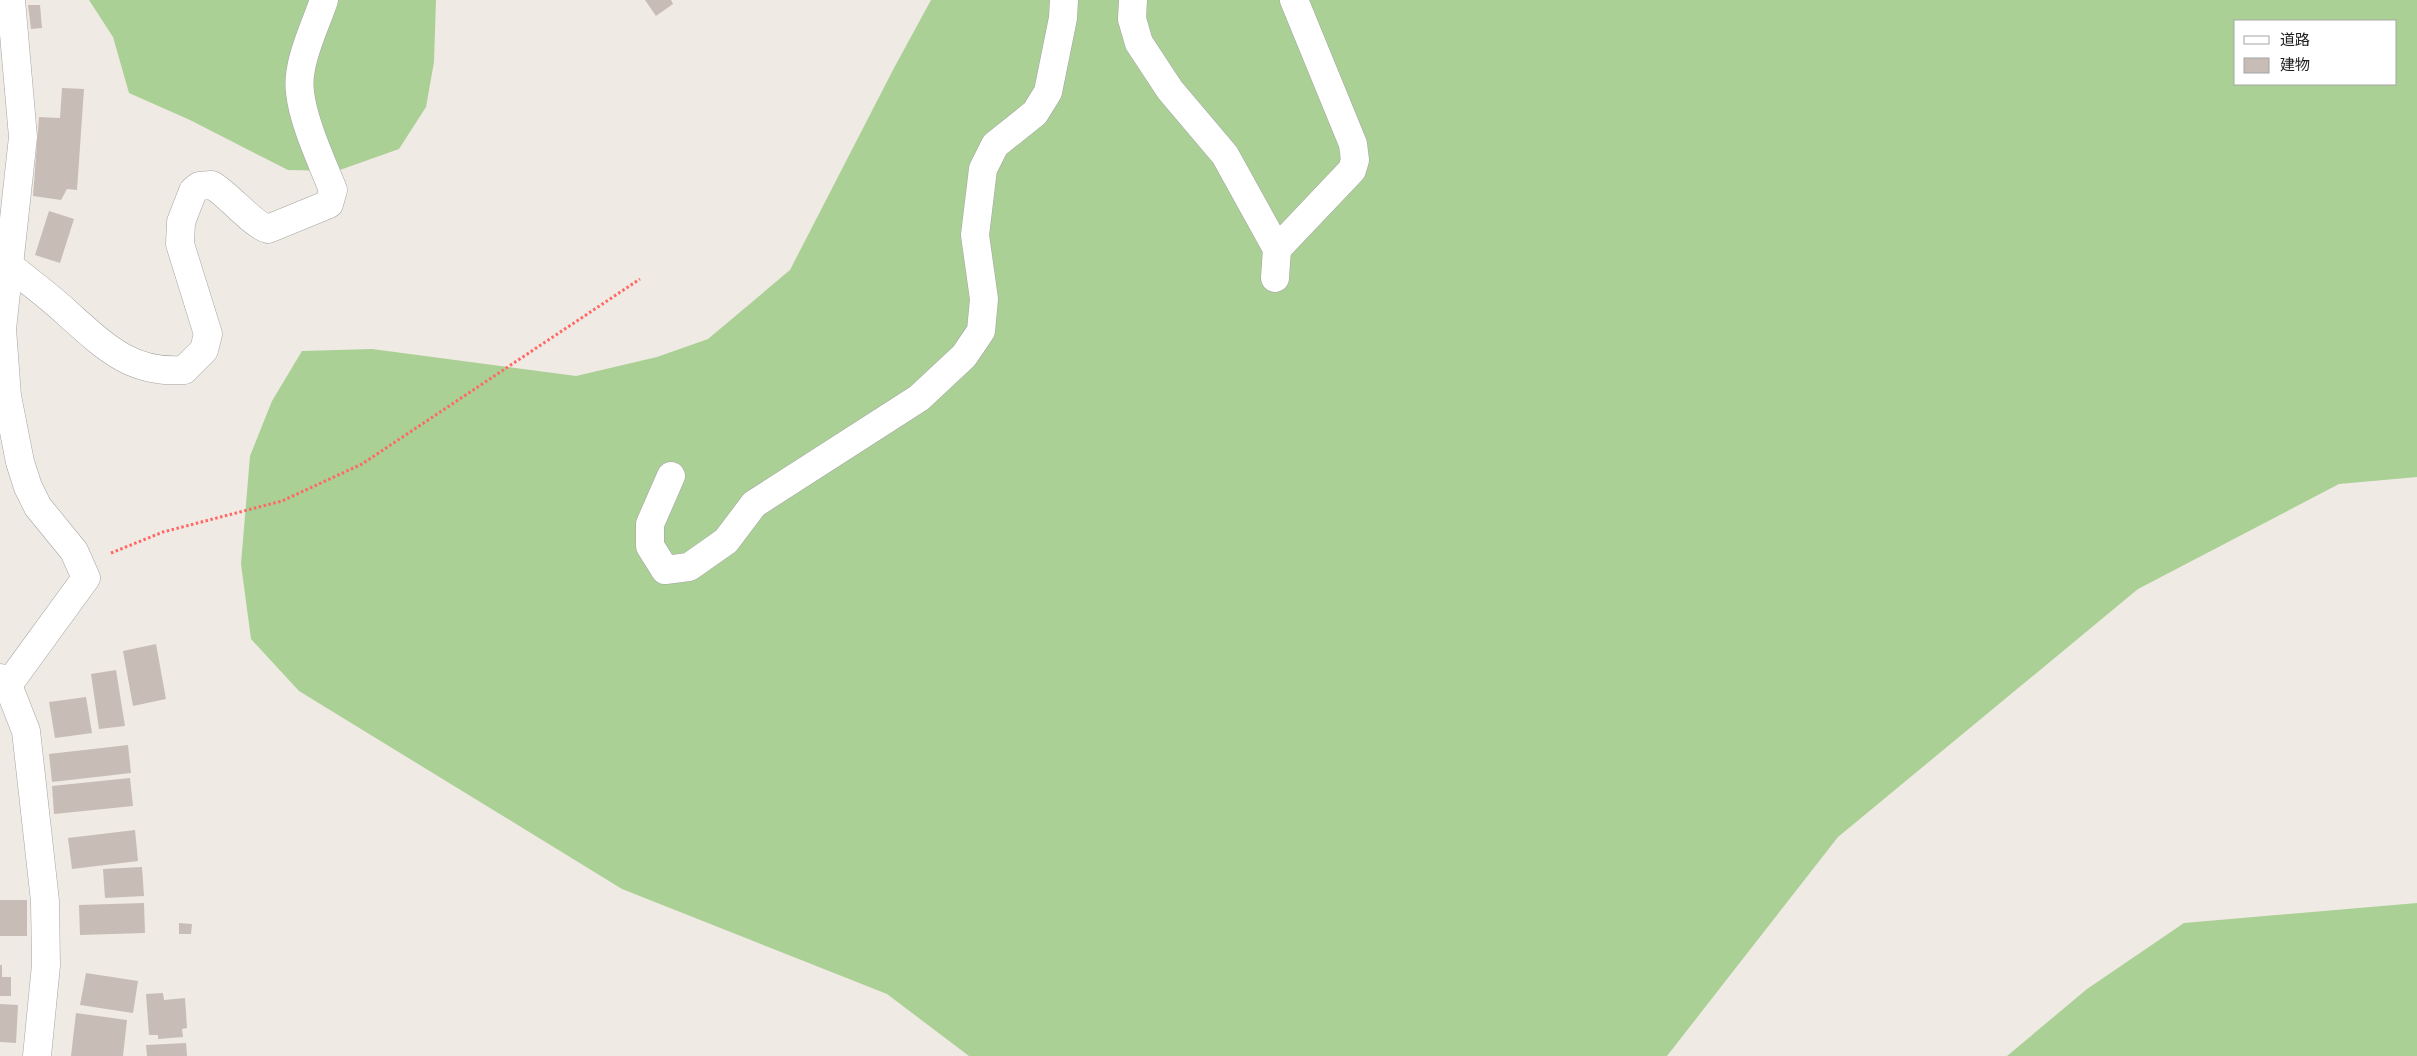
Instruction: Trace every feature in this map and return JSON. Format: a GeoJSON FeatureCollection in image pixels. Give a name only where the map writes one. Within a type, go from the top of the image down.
{"type":"FeatureCollection","features":[{"type":"Feature","properties":{"kind":"street"},"geometry":{"type":"LineString","coordinates":[[11,0],[23,137],[2,329],[8,396],[20,462],[28,487],[38,507],[74,551],[86,578],[4,682],[26,731],[45,901],[46,965],[37,1056]]}},
{"type":"Feature","properties":{"kind":"street"},"geometry":{"type":"LineString","coordinates":[[10,266],[113,353],[143,367],[166,372],[184,370],[204,350],[208,334],[180,244],[181,222],[193,191],[199,186],[212,185],[243,209],[260,227],[268,229],[329,204],[332,198],[333,190],[299,91],[304,56],[324,0]]}},
{"type":"Feature","properties":{"kind":"street"},"geometry":{"type":"LineString","coordinates":[[671,476],[650,524],[650,546],[665,570],[689,567],[726,542],[754,504],[919,398],[964,356],[981,331],[984,299],[975,235],[983,169],[995,145],[1035,113],[1048,92],[1063,18],[1064,0]]}},
{"type":"Feature","properties":{"kind":"street"},"geometry":{"type":"LineString","coordinates":[[1132,0],[1132,19],[1139,43],[1170,90],[1225,156],[1277,248],[1275,278]]}},
{"type":"Feature","properties":{"kind":"street"},"geometry":{"type":"LineString","coordinates":[[1277,248],[1352,170],[1355,160],[1353,144],[1294,0]]}},
{"type":"Feature","properties":{"kind":"path"},"geometry":{"type":"LineString","coordinates":[[80,566],[163,532],[282,501],[362,464],[640,279]]}},
{"type":"Feature","properties":{"kind":"green space"},"geometry":{"type":"Polygon","coordinates":[[[89,0],[436,0],[434,62],[426,107],[399,149],[337,171],[288,170],[190,120],[129,93],[113,37],[89,0]]]}},
{"type":"Feature","properties":{"kind":"green space"},"geometry":{"type":"Polygon","coordinates":[[[931,0],[2417,0],[2417,477],[2339,484],[2138,589],[1838,837],[1667,1056],[969,1056],[887,994],[622,889],[299,691],[251,639],[241,564],[250,456],[272,401],[302,351],[372,349],[576,376],[657,357],[708,339],[790,270],[931,0]]]}},
{"type":"Feature","properties":{"kind":"green space"},"geometry":{"type":"Polygon","coordinates":[[[2417,903],[2417,1056],[2007,1056],[2087,989],[2184,923],[2417,903]]]}},
{"type":"Feature","properties":{"kind":"building"},"geometry":{"type":"Polygon","coordinates":[[[645,0],[671,0],[673,4],[656,16],[645,0]]]}},
{"type":"Feature","properties":{"kind":"building"},"geometry":{"type":"Polygon","coordinates":[[[28,5],[40,5],[42,28],[31,29],[28,5]]]}},
{"type":"Feature","properties":{"kind":"building"},"geometry":{"type":"Polygon","coordinates":[[[62,88],[84,89],[77,190],[67,189],[61,200],[33,196],[39,117],[60,118],[62,88]]]}},
{"type":"Feature","properties":{"kind":"building"},"geometry":{"type":"Polygon","coordinates":[[[49,211],[74,219],[60,263],[35,255],[49,211]]]}},
{"type":"Feature","properties":{"kind":"building"},"geometry":{"type":"Polygon","coordinates":[[[156,644],[166,699],[133,706],[123,651],[156,644]]]}},
{"type":"Feature","properties":{"kind":"building"},"geometry":{"type":"Polygon","coordinates":[[[116,670],[125,726],[99,729],[91,674],[116,670]]]}},
{"type":"Feature","properties":{"kind":"building"},"geometry":{"type":"Polygon","coordinates":[[[86,697],[92,733],[55,738],[49,702],[86,697]]]}},
{"type":"Feature","properties":{"kind":"building"},"geometry":{"type":"Polygon","coordinates":[[[128,745],[131,773],[52,782],[49,754],[128,745]]]}},
{"type":"Feature","properties":{"kind":"building"},"geometry":{"type":"Polygon","coordinates":[[[130,778],[133,806],[54,814],[52,786],[130,778]]]}},
{"type":"Feature","properties":{"kind":"building"},"geometry":{"type":"Polygon","coordinates":[[[135,830],[138,861],[72,869],[68,838],[135,830]]]}},
{"type":"Feature","properties":{"kind":"building"},"geometry":{"type":"Polygon","coordinates":[[[142,867],[144,896],[105,898],[103,869],[142,867]]]}},
{"type":"Feature","properties":{"kind":"building"},"geometry":{"type":"Polygon","coordinates":[[[0,900],[27,900],[27,936],[0,936],[0,900]]]}},
{"type":"Feature","properties":{"kind":"building"},"geometry":{"type":"Polygon","coordinates":[[[144,903],[145,933],[80,935],[79,905],[144,903]]]}},
{"type":"Feature","properties":{"kind":"building"},"geometry":{"type":"Polygon","coordinates":[[[179,923],[192,924],[191,934],[179,934],[179,923]]]}},
{"type":"Feature","properties":{"kind":"building"},"geometry":{"type":"Polygon","coordinates":[[[0,965],[2,965],[2,977],[11,977],[11,996],[0,996],[0,965]]]}},
{"type":"Feature","properties":{"kind":"building"},"geometry":{"type":"Polygon","coordinates":[[[86,973],[138,981],[133,1013],[80,1005],[86,973]]]}},
{"type":"Feature","properties":{"kind":"building"},"geometry":{"type":"Polygon","coordinates":[[[163,993],[164,1000],[185,998],[187,1028],[182,1029],[183,1037],[158,1039],[158,1035],[149,1035],[146,994],[163,993]]]}},
{"type":"Feature","properties":{"kind":"building"},"geometry":{"type":"Polygon","coordinates":[[[0,1004],[18,1005],[16,1043],[0,1042],[0,1004]]]}},
{"type":"Feature","properties":{"kind":"building"},"geometry":{"type":"Polygon","coordinates":[[[76,1013],[127,1020],[123,1056],[71,1056],[76,1013]]]}},
{"type":"Feature","properties":{"kind":"building"},"geometry":{"type":"Polygon","coordinates":[[[186,1043],[187,1056],[147,1056],[146,1045],[186,1043]]]}}]}
